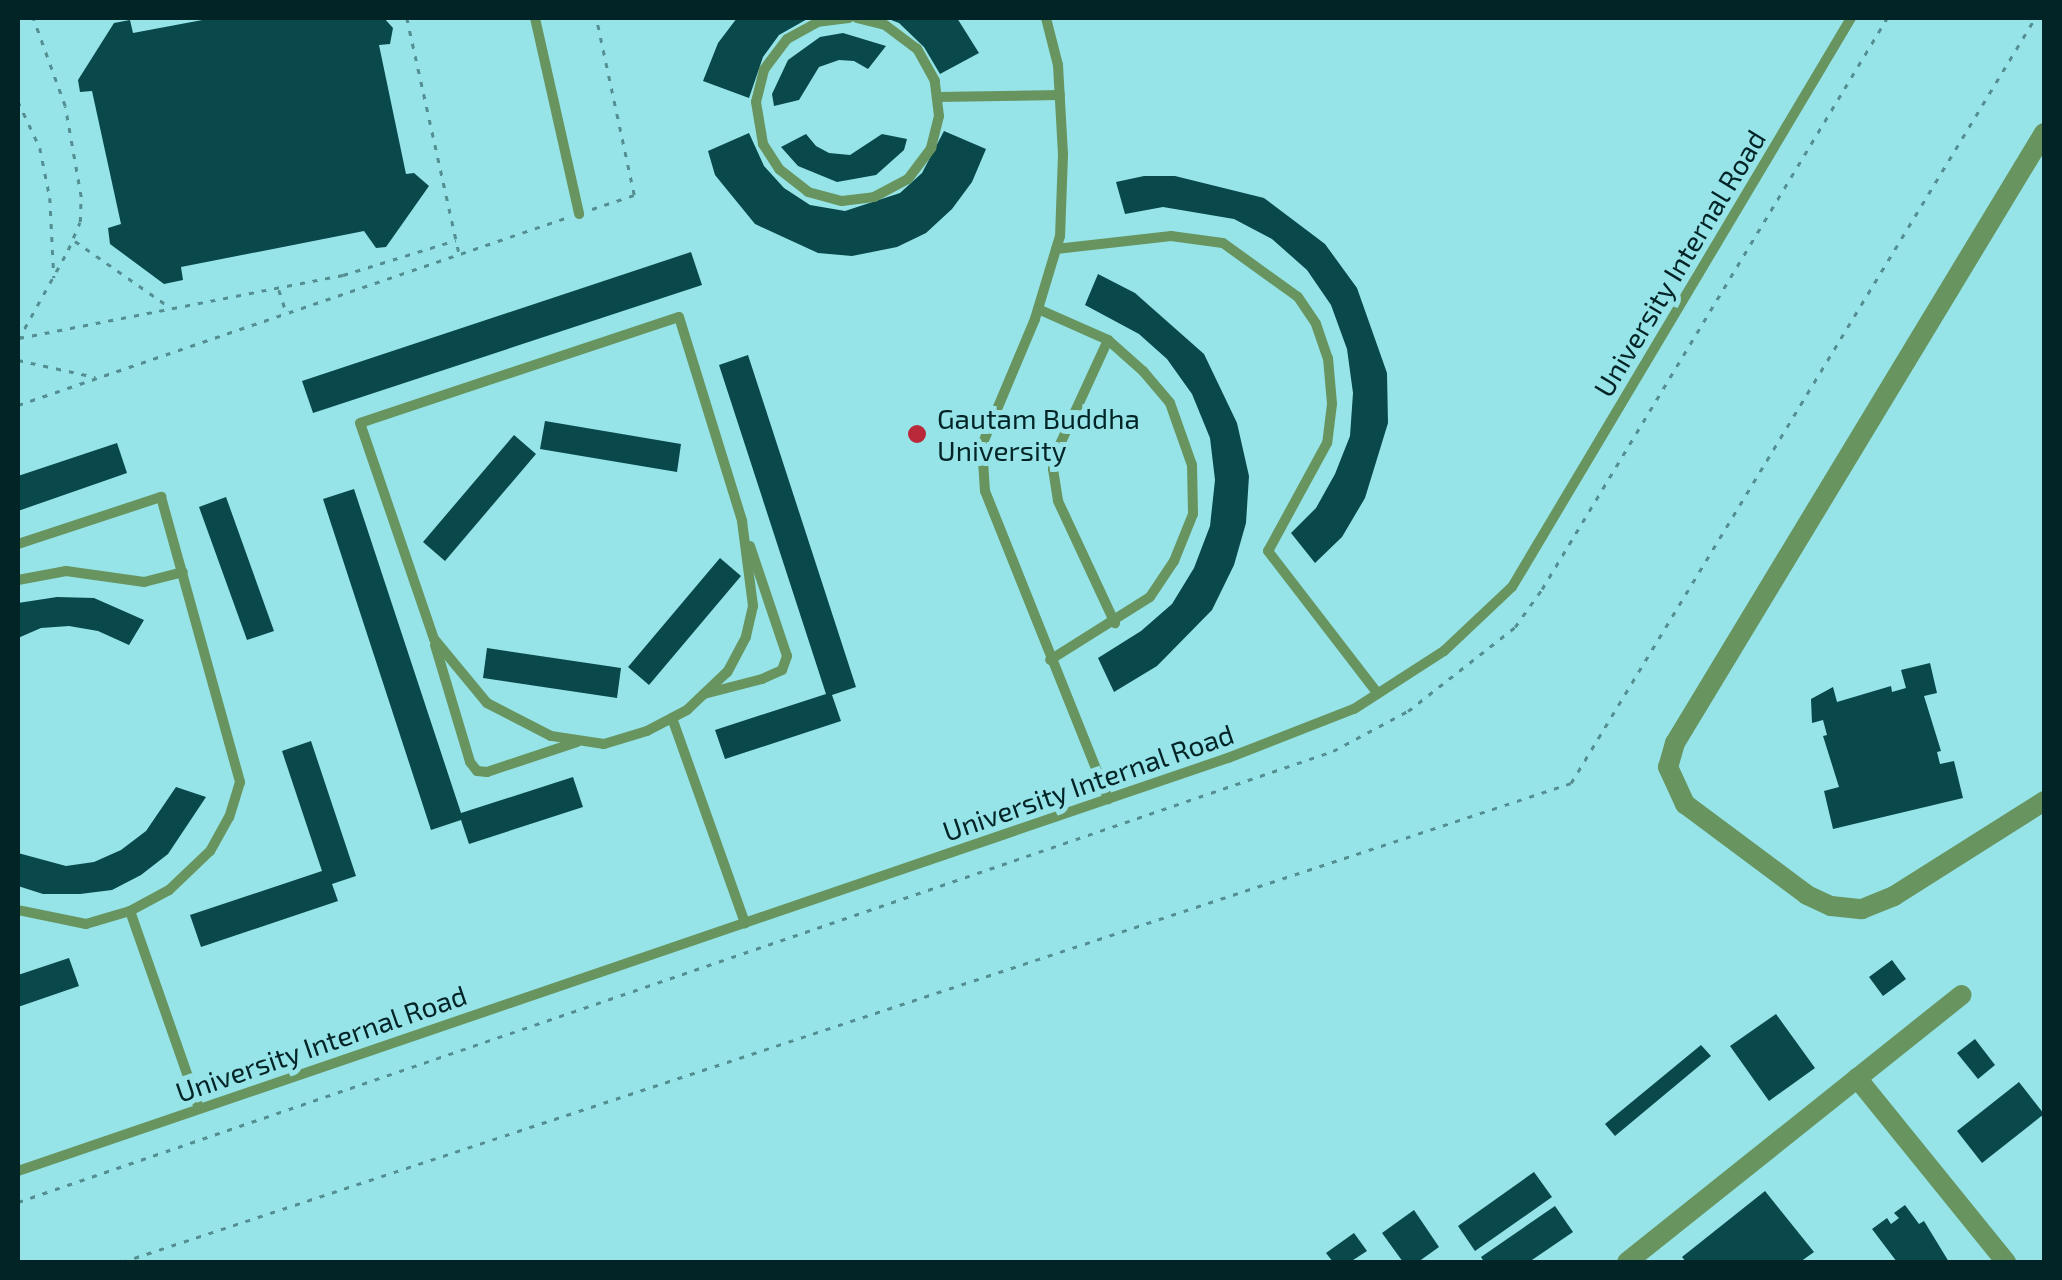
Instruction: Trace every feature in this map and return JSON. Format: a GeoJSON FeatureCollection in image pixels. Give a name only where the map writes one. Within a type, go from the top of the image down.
{"type":"FeatureCollection","features":[{"type":"Feature","properties":{"kind":"street"},"geometry":{"type":"LineString","coordinates":[[2044,133],[1675,743],[1668,768],[1685,804],[1807,895],[1831,906],[1862,909],[1894,896],[2044,801]]}},
{"type":"Feature","properties":{"kind":"street"},"geometry":{"type":"LineString","coordinates":[[1626,1262],[1961,995]]}},
{"type":"Feature","properties":{"kind":"street"},"geometry":{"type":"LineString","coordinates":[[1857,1078],[2006,1262]]}},
{"type":"Feature","properties":{"kind":"lane"},"geometry":{"type":"LineString","coordinates":[[535,18],[579,214]]}},
{"type":"Feature","properties":{"kind":"lane"},"geometry":{"type":"LineString","coordinates":[[853,18],[885,24],[917,48],[936,81],[940,116],[931,148],[908,178],[874,197],[842,201],[808,192],[778,169],[763,144],[756,102],[764,70],[787,39],[818,22],[853,18]]}},
{"type":"Feature","properties":{"kind":"lane"},"geometry":{"type":"LineString","coordinates":[[1046,18],[1058,65],[1063,155],[1056,249],[1038,309],[982,445],[985,491],[1108,799]]}},
{"type":"Feature","properties":{"kind":"lane","name":"University Internal Road"},"geometry":{"type":"LineString","coordinates":[[18,1171],[1108,799],[1264,744],[1354,708],[1378,694],[1444,651],[1512,587],[1851,18]]}},
{"type":"Feature","properties":{"kind":"lane"},"geometry":{"type":"LineString","coordinates":[[937,97],[1060,96]]}},
{"type":"Feature","properties":{"kind":"lane"},"geometry":{"type":"LineString","coordinates":[[1056,249],[1171,236],[1224,243],[1298,296],[1316,324],[1328,358],[1332,404],[1328,442],[1268,551],[1378,694]]}},
{"type":"Feature","properties":{"kind":"lane"},"geometry":{"type":"LineString","coordinates":[[1038,309],[1108,340],[1170,404],[1192,464],[1193,514],[1174,561],[1150,597],[1050,660]]}},
{"type":"Feature","properties":{"kind":"lane"},"geometry":{"type":"LineString","coordinates":[[581,741],[486,772],[476,770],[470,762],[434,640],[360,423],[679,317],[787,656],[782,670],[702,695]]}},
{"type":"Feature","properties":{"kind":"lane"},"geometry":{"type":"LineString","coordinates":[[1108,340],[1056,453],[1053,470],[1058,501],[1115,622]]}},
{"type":"Feature","properties":{"kind":"lane"},"geometry":{"type":"LineString","coordinates":[[18,544],[161,497],[240,782],[229,817],[210,851],[169,890],[130,910],[86,924],[18,910]]}},
{"type":"Feature","properties":{"kind":"lane"},"geometry":{"type":"LineString","coordinates":[[434,640],[487,703],[551,736],[604,744],[672,718],[727,672],[746,638],[752,606],[742,521]]}},
{"type":"Feature","properties":{"kind":"lane"},"geometry":{"type":"LineString","coordinates":[[18,580],[66,571],[144,582],[182,572]]}},
{"type":"Feature","properties":{"kind":"lane"},"geometry":{"type":"LineString","coordinates":[[672,718],[744,923]]}},
{"type":"Feature","properties":{"kind":"lane"},"geometry":{"type":"LineString","coordinates":[[130,910],[199,1108]]}},
{"type":"Feature","properties":{"kind":"path"},"geometry":{"type":"LineString","coordinates":[[18,339],[54,278],[80,222],[76,154],[65,106],[33,18]]}},
{"type":"Feature","properties":{"kind":"path"},"geometry":{"type":"LineString","coordinates":[[407,18],[460,254]]}},
{"type":"Feature","properties":{"kind":"path"},"geometry":{"type":"LineString","coordinates":[[18,404],[634,195],[596,18]]}},
{"type":"Feature","properties":{"kind":"path"},"geometry":{"type":"LineString","coordinates":[[18,1202],[1332,751],[1408,711],[1515,628],[1542,589],[1887,18]]}},
{"type":"Feature","properties":{"kind":"path"},"geometry":{"type":"LineString","coordinates":[[122,1262],[1570,784],[2034,18]]}},
{"type":"Feature","properties":{"kind":"path"},"geometry":{"type":"LineString","coordinates":[[18,100],[40,148],[50,198],[54,278]]}},
{"type":"Feature","properties":{"kind":"path"},"geometry":{"type":"LineString","coordinates":[[72,239],[172,308]]}},
{"type":"Feature","properties":{"kind":"path"},"geometry":{"type":"LineString","coordinates":[[18,339],[343,275],[456,240]]}},
{"type":"Feature","properties":{"kind":"path"},"geometry":{"type":"LineString","coordinates":[[278,288],[286,312]]}},
{"type":"Feature","properties":{"kind":"path"},"geometry":{"type":"LineString","coordinates":[[18,360],[96,378]]}},
{"type":"Feature","properties":{"kind":"building"},"geometry":{"type":"Polygon","coordinates":[[[213,18],[384,18],[393,28],[390,44],[379,45],[406,174],[414,173],[429,186],[386,247],[376,248],[364,231],[181,267],[183,280],[164,284],[110,244],[108,228],[121,224],[92,91],[80,92],[78,80],[114,23],[130,20],[133,33],[213,18]]]}},
{"type":"Feature","properties":{"kind":"building"},"geometry":{"type":"Polygon","coordinates":[[[737,18],[809,18],[779,35],[763,57],[749,98],[703,81],[718,43],[737,18]]]}},
{"type":"Feature","properties":{"kind":"building"},"geometry":{"type":"Polygon","coordinates":[[[886,18],[957,18],[979,53],[940,74],[924,47],[899,23],[886,18]]]}},
{"type":"Feature","properties":{"kind":"building"},"geometry":{"type":"Polygon","coordinates":[[[843,33],[886,46],[868,69],[854,61],[839,60],[819,67],[799,100],[774,106],[772,94],[788,60],[820,37],[843,33]]]}},
{"type":"Feature","properties":{"kind":"building"},"geometry":{"type":"Polygon","coordinates":[[[944,131],[986,149],[972,182],[952,209],[926,233],[897,247],[852,256],[818,253],[755,224],[715,175],[708,151],[749,133],[764,166],[784,188],[810,205],[845,211],[900,193],[922,173],[944,131]]]}},
{"type":"Feature","properties":{"kind":"building"},"geometry":{"type":"Polygon","coordinates":[[[806,134],[829,153],[850,155],[882,134],[907,139],[904,150],[876,175],[837,182],[798,166],[781,147],[806,134]]]}},
{"type":"Feature","properties":{"kind":"building"},"geometry":{"type":"Polygon","coordinates":[[[1144,176],[1175,176],[1264,198],[1325,244],[1357,288],[1387,373],[1388,423],[1365,498],[1342,537],[1315,563],[1291,533],[1316,508],[1335,474],[1350,436],[1353,393],[1347,349],[1331,305],[1307,270],[1272,239],[1234,219],[1163,207],[1125,214],[1116,182],[1144,176]]]}},
{"type":"Feature","properties":{"kind":"building"},"geometry":{"type":"Polygon","coordinates":[[[691,252],[702,285],[313,413],[302,381],[691,252]]]}},
{"type":"Feature","properties":{"kind":"building"},"geometry":{"type":"Polygon","coordinates":[[[1098,274],[1135,293],[1204,354],[1237,423],[1249,476],[1246,523],[1234,565],[1212,610],[1157,666],[1114,692],[1098,658],[1141,631],[1172,604],[1194,568],[1210,526],[1215,480],[1210,438],[1192,394],[1167,359],[1139,334],[1085,305],[1098,274]]]}},
{"type":"Feature","properties":{"kind":"building"},"geometry":{"type":"Polygon","coordinates":[[[748,355],[856,687],[832,695],[841,721],[725,759],[715,730],[826,694],[719,365],[748,355]]]}},
{"type":"Feature","properties":{"kind":"building"},"geometry":{"type":"Polygon","coordinates":[[[545,421],[681,444],[677,472],[540,449],[545,421]]]}},
{"type":"Feature","properties":{"kind":"building"},"geometry":{"type":"Polygon","coordinates":[[[514,435],[536,454],[445,561],[423,542],[514,435]]]}},
{"type":"Feature","properties":{"kind":"building"},"geometry":{"type":"Polygon","coordinates":[[[117,443],[127,473],[18,511],[18,476],[117,443]]]}},
{"type":"Feature","properties":{"kind":"building"},"geometry":{"type":"Polygon","coordinates":[[[354,489],[461,813],[573,777],[583,807],[469,844],[461,820],[431,830],[323,499],[354,489]]]}},
{"type":"Feature","properties":{"kind":"building"},"geometry":{"type":"Polygon","coordinates":[[[226,497],[274,631],[247,640],[199,507],[226,497]]]}},
{"type":"Feature","properties":{"kind":"building"},"geometry":{"type":"Polygon","coordinates":[[[720,558],[741,576],[649,685],[628,667],[720,558]]]}},
{"type":"Feature","properties":{"kind":"building"},"geometry":{"type":"Polygon","coordinates":[[[57,597],[94,598],[144,620],[129,645],[98,631],[69,626],[41,628],[18,638],[18,603],[57,597]]]}},
{"type":"Feature","properties":{"kind":"building"},"geometry":{"type":"Polygon","coordinates":[[[487,648],[621,668],[617,698],[483,678],[487,648]]]}},
{"type":"Feature","properties":{"kind":"building"},"geometry":{"type":"Polygon","coordinates":[[[1930,663],[1937,693],[1924,696],[1941,751],[1937,752],[1940,764],[1954,761],[1963,798],[1833,829],[1824,791],[1839,787],[1823,736],[1827,735],[1823,720],[1812,723],[1811,699],[1833,687],[1837,702],[1891,686],[1892,692],[1906,688],[1901,670],[1930,663]]]}},
{"type":"Feature","properties":{"kind":"building"},"geometry":{"type":"Polygon","coordinates":[[[311,741],[356,876],[332,884],[338,901],[201,947],[190,915],[322,871],[282,751],[311,741]]]}},
{"type":"Feature","properties":{"kind":"building"},"geometry":{"type":"Polygon","coordinates":[[[176,787],[206,797],[168,854],[141,875],[112,890],[80,894],[43,894],[18,886],[18,853],[66,866],[94,862],[121,850],[146,831],[176,787]]]}},
{"type":"Feature","properties":{"kind":"building"},"geometry":{"type":"Polygon","coordinates":[[[69,958],[79,986],[18,1007],[18,975],[69,958]]]}},
{"type":"Feature","properties":{"kind":"building"},"geometry":{"type":"Polygon","coordinates":[[[1892,960],[1906,979],[1883,996],[1869,977],[1892,960]]]}},
{"type":"Feature","properties":{"kind":"building"},"geometry":{"type":"Polygon","coordinates":[[[1776,1014],[1815,1068],[1769,1101],[1730,1046],[1776,1014]]]}},
{"type":"Feature","properties":{"kind":"building"},"geometry":{"type":"Polygon","coordinates":[[[1975,1039],[1995,1065],[1978,1079],[1957,1053],[1975,1039]]]}},
{"type":"Feature","properties":{"kind":"building"},"geometry":{"type":"Polygon","coordinates":[[[1701,1045],[1711,1056],[1615,1136],[1605,1124],[1701,1045]]]}},
{"type":"Feature","properties":{"kind":"building"},"geometry":{"type":"Polygon","coordinates":[[[2019,1082],[2044,1114],[1982,1163],[1957,1131],[2019,1082]]]}},
{"type":"Feature","properties":{"kind":"building"},"geometry":{"type":"Polygon","coordinates":[[[1534,1172],[1552,1197],[1475,1251],[1458,1226],[1534,1172]]]}},
{"type":"Feature","properties":{"kind":"building"},"geometry":{"type":"Polygon","coordinates":[[[1765,1191],[1814,1252],[1800,1262],[1686,1262],[1682,1257],[1765,1191]]]}},
{"type":"Feature","properties":{"kind":"building"},"geometry":{"type":"Polygon","coordinates":[[[1905,1205],[1919,1224],[1924,1221],[1949,1262],[1897,1262],[1872,1229],[1887,1218],[1891,1224],[1899,1218],[1894,1213],[1905,1205]]]}},
{"type":"Feature","properties":{"kind":"building"},"geometry":{"type":"Polygon","coordinates":[[[1555,1206],[1573,1232],[1529,1262],[1484,1262],[1481,1257],[1555,1206]]]}},
{"type":"Feature","properties":{"kind":"building"},"geometry":{"type":"Polygon","coordinates":[[[1414,1210],[1439,1247],[1418,1262],[1403,1262],[1382,1233],[1414,1210]]]}},
{"type":"Feature","properties":{"kind":"building"},"geometry":{"type":"Polygon","coordinates":[[[1354,1233],[1367,1251],[1350,1262],[1333,1262],[1326,1253],[1354,1233]]]}},
{"type":"Feature","properties":{"kind":"place","name":"Gautam Buddha University"},"geometry":{"type":"Point","coordinates":[917,434]}}]}
